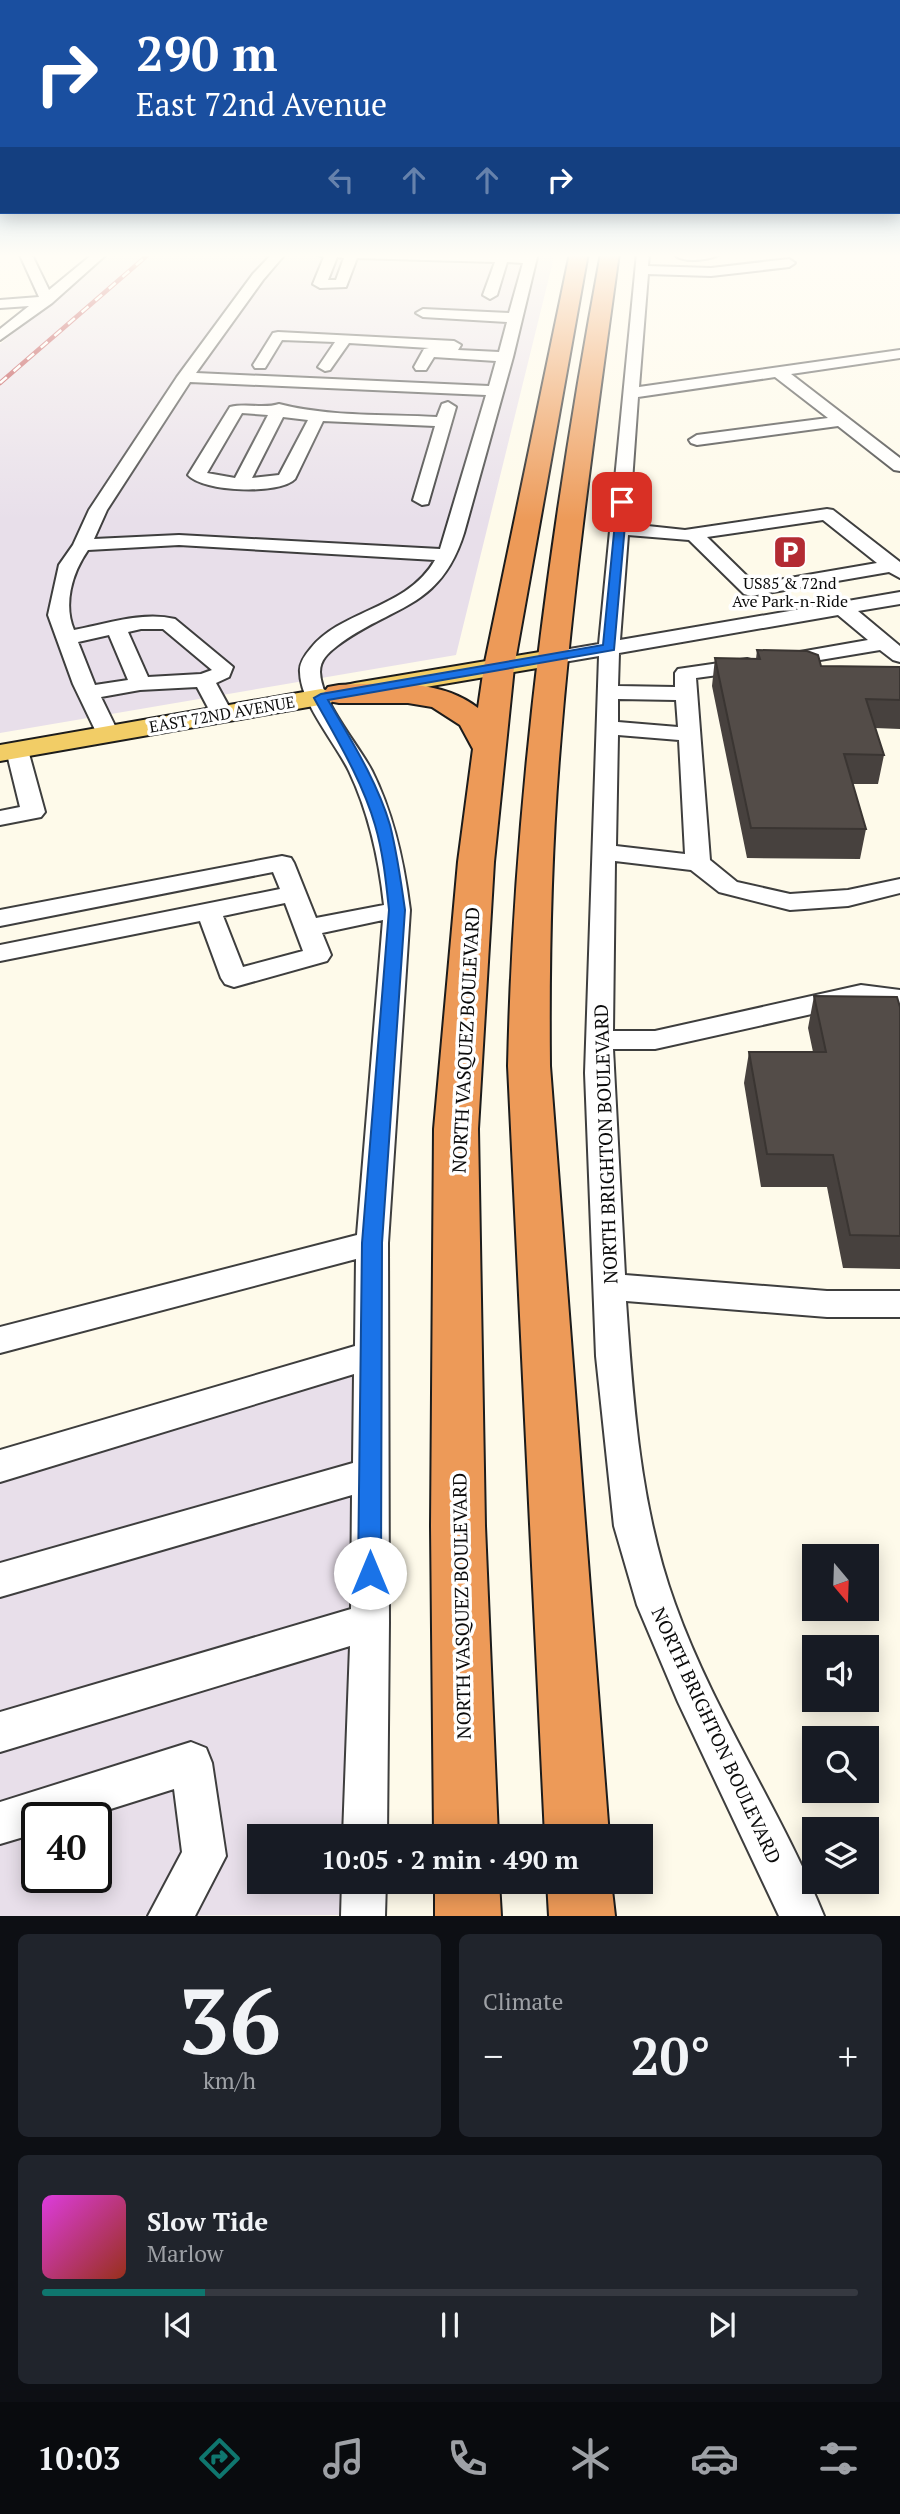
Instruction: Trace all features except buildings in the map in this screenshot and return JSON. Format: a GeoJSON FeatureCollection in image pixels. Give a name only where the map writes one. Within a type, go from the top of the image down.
{"type":"FeatureCollection","features":[{"type":"Feature","properties":{"kind":"highway","name":"NORTH VASQUEZ BOULEVARD"},"geometry":{"type":"LineString","coordinates":[[466,1824],[458,1526],[456,1129],[488,747],[499,667],[562,342]]}},
{"type":"Feature","properties":{"kind":"highway"},"geometry":{"type":"LineString","coordinates":[[576,1824],[529,1066],[531,932],[552,658],[597,342]]}},
{"type":"Feature","properties":{"kind":"highway"},"geometry":{"type":"LineString","coordinates":[[330,696],[394,693],[447,703],[471,718],[488,747]]}},
{"type":"Feature","properties":{"kind":"highway"},"geometry":{"type":"LineString","coordinates":[[467,1894],[468,1916]]}},
{"type":"Feature","properties":{"kind":"highway"},"geometry":{"type":"LineString","coordinates":[[580,1894],[582,1916]]}},
{"type":"Feature","properties":{"kind":"main road","name":"EAST 72ND AVENUE"},"geometry":{"type":"LineString","coordinates":[[8,751],[552,658]]}},
{"type":"Feature","properties":{"kind":"street"},"geometry":{"type":"LineString","coordinates":[[108,734],[88,693],[58,615],[61,591],[68,565],[82,545],[98,510],[211,342]]}},
{"type":"Feature","properties":{"kind":"street"},"geometry":{"type":"LineString","coordinates":[[260,365],[274,342]]}},
{"type":"Feature","properties":{"kind":"street"},"geometry":{"type":"LineString","coordinates":[[325,367],[342,342]]}},
{"type":"Feature","properties":{"kind":"street"},"geometry":{"type":"LineString","coordinates":[[414,342],[454,345],[449,353]]}},
{"type":"Feature","properties":{"kind":"street"},"geometry":{"type":"LineString","coordinates":[[441,493],[496,391],[509,342]]}},
{"type":"Feature","properties":{"kind":"street","name":"NORTH BRIGHTON BOULEVARD"},"geometry":{"type":"LineString","coordinates":[[636,342],[609,648],[599,1040],[609,1287],[620,1429],[633,1526],[656,1605],[692,1688],[802,1916]]}},
{"type":"Feature","properties":{"kind":"street"},"geometry":{"type":"LineString","coordinates":[[421,368],[429,352],[506,357]]}},
{"type":"Feature","properties":{"kind":"street"},"geometry":{"type":"LineString","coordinates":[[632,393],[900,354]]}},
{"type":"Feature","properties":{"kind":"street"},"geometry":{"type":"LineString","coordinates":[[777,372],[900,467]]}},
{"type":"Feature","properties":{"kind":"street"},"geometry":{"type":"LineString","coordinates":[[186,377],[496,391]]}},
{"type":"Feature","properties":{"kind":"street"},"geometry":{"type":"LineString","coordinates":[[365,1824],[370,1622],[372,1243],[397,910],[382,823],[330,696],[310,673],[314,656],[334,639],[396,606],[419,589],[438,570],[446,555],[441,493],[443,422],[453,389]]}},
{"type":"Feature","properties":{"kind":"street"},"geometry":{"type":"LineString","coordinates":[[318,416],[286,479],[262,484],[205,481],[197,475],[236,410],[244,408],[279,409],[318,416],[443,422]]}},
{"type":"Feature","properties":{"kind":"street"},"geometry":{"type":"LineString","coordinates":[[241,483],[279,409]]}},
{"type":"Feature","properties":{"kind":"street"},"geometry":{"type":"LineString","coordinates":[[697,440],[841,421]]}},
{"type":"Feature","properties":{"kind":"street"},"geometry":{"type":"LineString","coordinates":[[620,529],[693,534],[827,514],[896,569]]}},
{"type":"Feature","properties":{"kind":"street"},"geometry":{"type":"LineString","coordinates":[[693,534],[751,590],[896,569]]}},
{"type":"Feature","properties":{"kind":"street"},"geometry":{"type":"LineString","coordinates":[[82,545],[178,540],[446,555]]}},
{"type":"Feature","properties":{"kind":"street","name":"EAST 72ND AVENUE"},"geometry":{"type":"LineString","coordinates":[[552,658],[900,598]]}},
{"type":"Feature","properties":{"kind":"street"},"geometry":{"type":"LineString","coordinates":[[842,608],[890,641]]}},
{"type":"Feature","properties":{"kind":"street"},"geometry":{"type":"LineString","coordinates":[[66,638],[141,623],[168,623],[223,667],[222,673],[204,680],[140,684],[88,693]]}},
{"type":"Feature","properties":{"kind":"street"},"geometry":{"type":"LineString","coordinates":[[116,628],[140,684]]}},
{"type":"Feature","properties":{"kind":"street"},"geometry":{"type":"LineString","coordinates":[[692,634],[726,668]]}},
{"type":"Feature","properties":{"kind":"street"},"geometry":{"type":"LineString","coordinates":[[698,863],[685,673],[784,660],[890,641]]}},
{"type":"Feature","properties":{"kind":"street"},"geometry":{"type":"LineString","coordinates":[[784,660],[814,674]]}},
{"type":"Feature","properties":{"kind":"street"},"geometry":{"type":"LineString","coordinates":[[204,680],[222,714]]}},
{"type":"Feature","properties":{"kind":"street"},"geometry":{"type":"LineString","coordinates":[[608,692],[686,694]]}},
{"type":"Feature","properties":{"kind":"street"},"geometry":{"type":"LineString","coordinates":[[607,728],[689,734]]}},
{"type":"Feature","properties":{"kind":"street"},"geometry":{"type":"LineString","coordinates":[[0,818],[33,812],[8,751]]}},
{"type":"Feature","properties":{"kind":"street"},"geometry":{"type":"LineString","coordinates":[[604,852],[698,863],[728,887],[790,902],[848,898],[900,886]]}},
{"type":"Feature","properties":{"kind":"street"},"geometry":{"type":"LineString","coordinates":[[0,918],[282,863],[318,955],[234,978],[209,912]]}},
{"type":"Feature","properties":{"kind":"street"},"geometry":{"type":"LineString","coordinates":[[0,953],[295,894]]}},
{"type":"Feature","properties":{"kind":"street"},"geometry":{"type":"LineString","coordinates":[[308,929],[397,910]]}},
{"type":"Feature","properties":{"kind":"street"},"geometry":{"type":"LineString","coordinates":[[599,1040],[655,1041],[860,994],[900,999]]}},
{"type":"Feature","properties":{"kind":"street"},"geometry":{"type":"LineString","coordinates":[[0,1340],[372,1243]]}},
{"type":"Feature","properties":{"kind":"street"},"geometry":{"type":"LineString","coordinates":[[609,1287],[658,1287],[858,1307],[900,1304]]}},
{"type":"Feature","properties":{"kind":"street"},"geometry":{"type":"LineString","coordinates":[[0,1466],[370,1355]]}},
{"type":"Feature","properties":{"kind":"street"},"geometry":{"type":"LineString","coordinates":[[0,1580],[370,1474]]}},
{"type":"Feature","properties":{"kind":"street"},"geometry":{"type":"LineString","coordinates":[[0,1732],[370,1622]]}},
{"type":"Feature","properties":{"kind":"street"},"geometry":{"type":"LineString","coordinates":[[0,1823],[191,1763],[204,1856],[170,1916]]}},
{"type":"Feature","properties":{"kind":"street"},"geometry":{"type":"LineString","coordinates":[[363,1916],[364,1894]]}},
{"type":"Feature","properties":{"kind":"shaded area"},"geometry":{"type":"Polygon","coordinates":[[[533,342],[456,655],[0,733],[0,344],[533,342]]]}},
{"type":"Feature","properties":{"kind":"shaded area"},"geometry":{"type":"Polygon","coordinates":[[[370,1343],[365,1824],[247,1824],[247,1894],[364,1894],[363,1915],[0,1916],[0,1449],[370,1343]]]}},
{"type":"Feature","properties":{"kind":"railway"},"geometry":{"type":"LineString","coordinates":[[0,383],[47,342]]}},
{"type":"Feature","properties":{"kind":"place","name":"US85 & 72nd Ave Park-n-Ride"},"geometry":{"type":"Point","coordinates":[790,552]}},
{"type":"Feature","properties":{"kind":"route"},"geometry":{"type":"LineString","coordinates":[[370,1573],[372,1243],[397,910],[382,823],[361,772],[321,698],[609,648],[622,502]]}}]}
